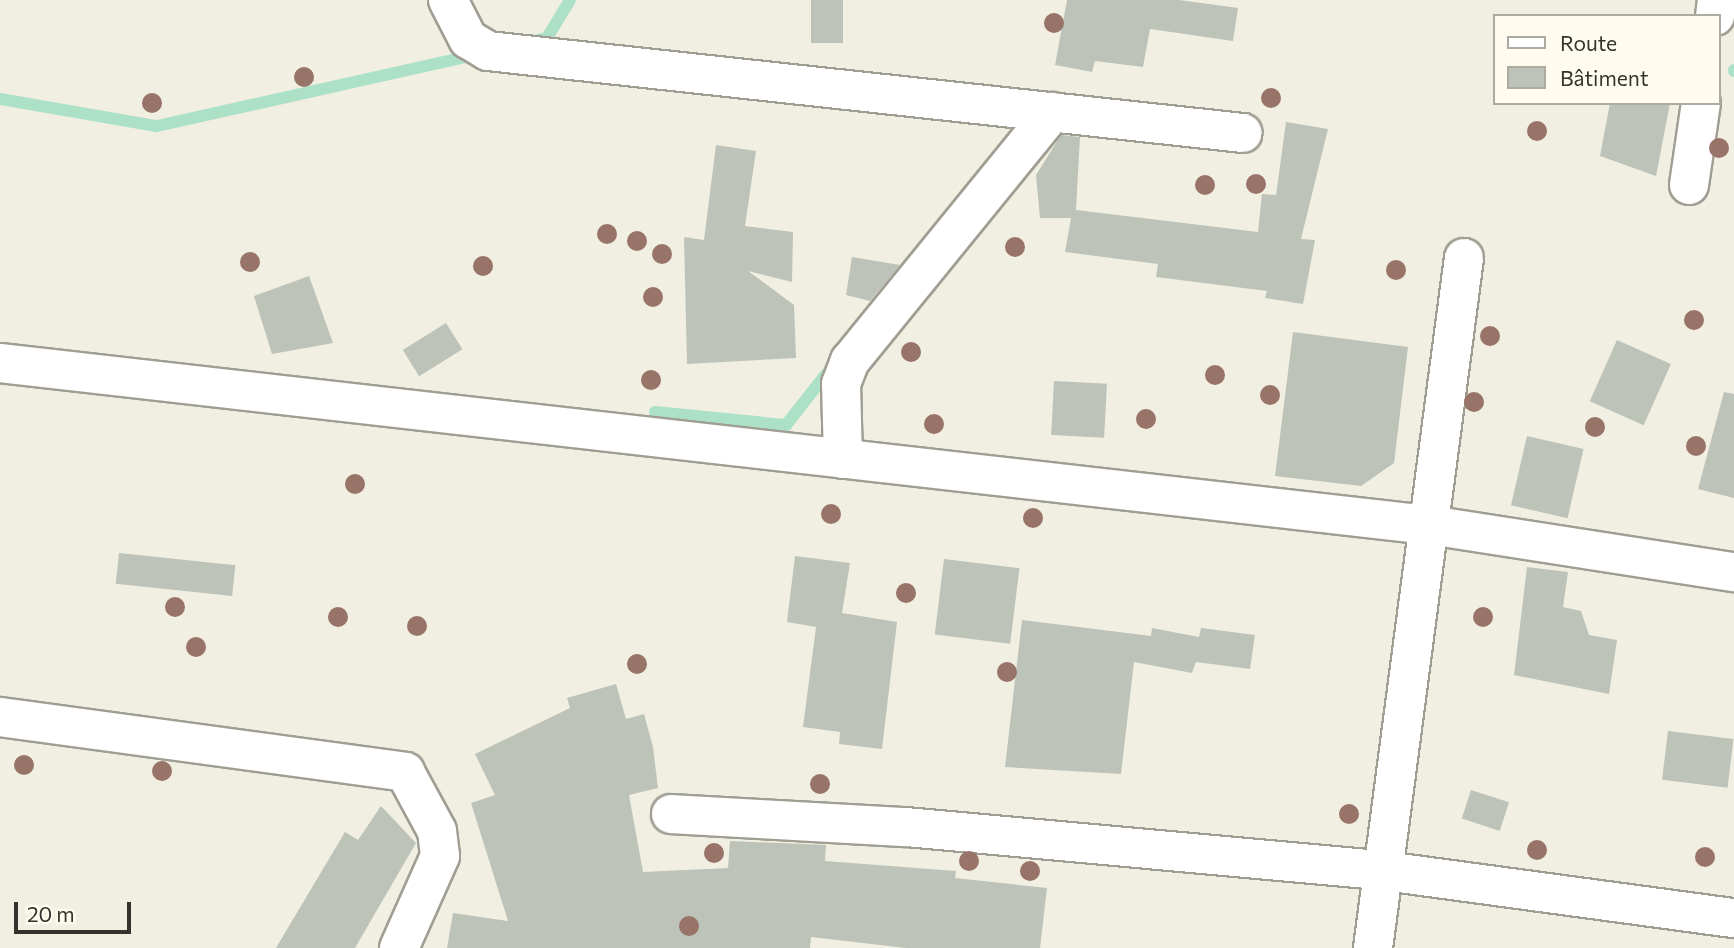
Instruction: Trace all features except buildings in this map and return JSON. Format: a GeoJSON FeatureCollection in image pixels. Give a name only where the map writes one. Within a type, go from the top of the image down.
{"type":"FeatureCollection","features":[{"type":"Feature","properties":{"kind":"street"},"geometry":{"type":"LineString","coordinates":[[449,0],[468,39],[488,51],[1243,133]]}},
{"type":"Feature","properties":{"kind":"street"},"geometry":{"type":"LineString","coordinates":[[1689,184],[1701,105]]}},
{"type":"Feature","properties":{"kind":"street"},"geometry":{"type":"LineString","coordinates":[[843,459],[841,384],[850,361],[1052,112]]}},
{"type":"Feature","properties":{"kind":"street"},"geometry":{"type":"LineString","coordinates":[[1373,948],[1464,258]]}},
{"type":"Feature","properties":{"kind":"street"},"geometry":{"type":"LineString","coordinates":[[0,363],[1429,525],[1734,572]]}},
{"type":"Feature","properties":{"kind":"street"},"geometry":{"type":"LineString","coordinates":[[0,717],[404,772],[437,831],[440,856],[399,948]]}},
{"type":"Feature","properties":{"kind":"street"},"geometry":{"type":"LineString","coordinates":[[671,814],[906,827],[1385,871],[1734,918]]}},
{"type":"Feature","properties":{"kind":"waterway"},"geometry":{"type":"LineString","coordinates":[[533,41],[547,38],[570,0]]}},
{"type":"Feature","properties":{"kind":"waterway"},"geometry":{"type":"LineString","coordinates":[[0,99],[157,126],[478,54]]}},
{"type":"Feature","properties":{"kind":"waterway"},"geometry":{"type":"LineString","coordinates":[[655,412],[786,425],[826,374]]}}]}
